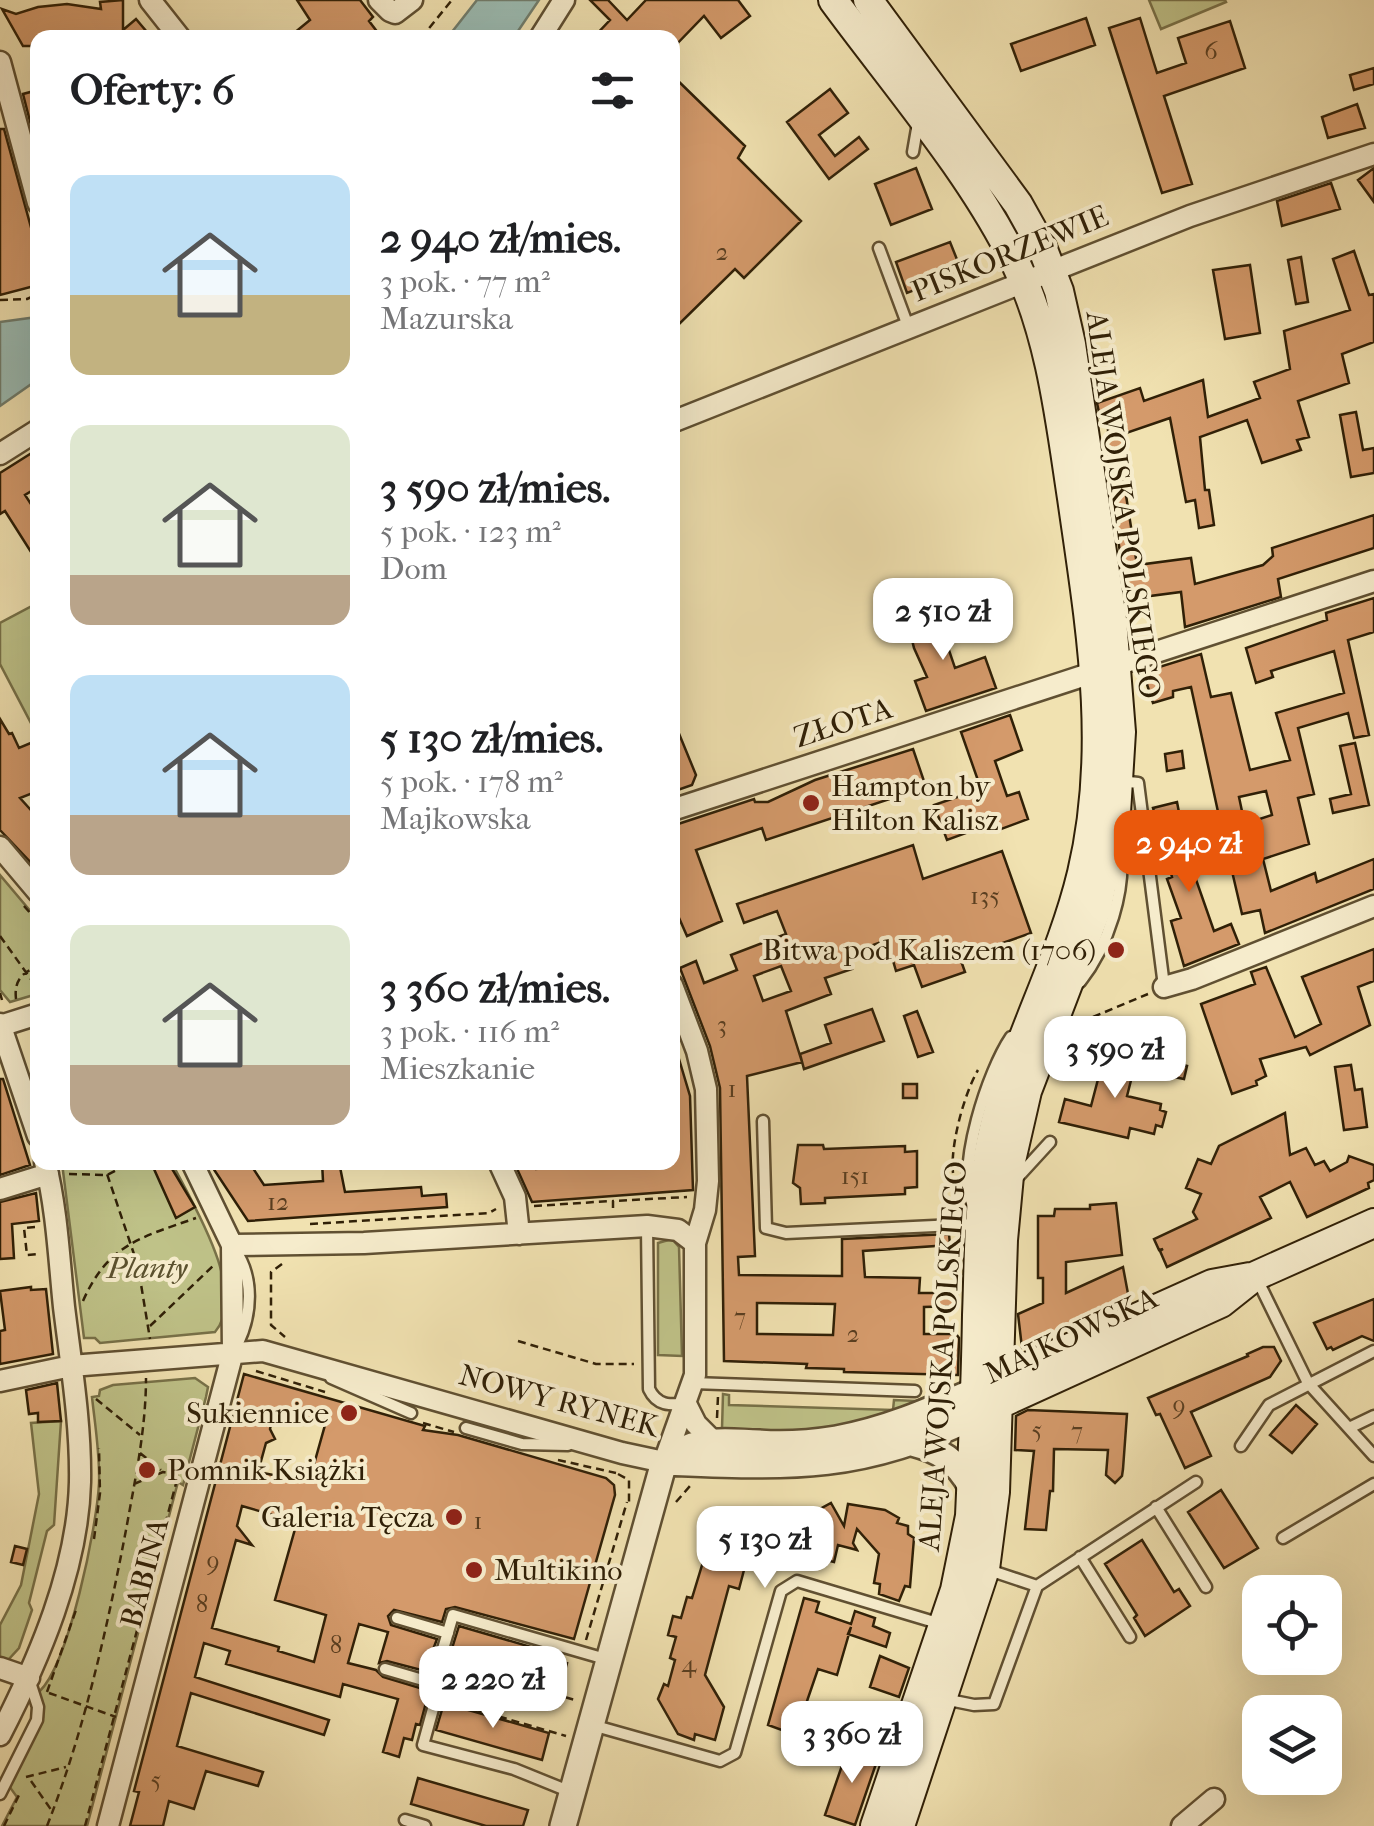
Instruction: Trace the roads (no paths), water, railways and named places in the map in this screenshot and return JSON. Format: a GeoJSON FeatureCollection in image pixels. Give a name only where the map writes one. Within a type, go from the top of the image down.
{"type":"FeatureCollection","features":[{"type":"Feature","properties":{"kind":"main road","name":"ALEJA WOJSKA POLSKIEGO"},"geometry":{"type":"LineString","coordinates":[[834,0],[985,208],[1024,280],[1041,330],[1056,398],[1106,668],[1089,842],[1065,934],[1058,1008],[1015,1056],[987,1162],[980,1224],[993,1520],[986,1569],[900,1826]]}},
{"type":"Feature","properties":{"kind":"main road","name":"ALEJA WOJSKA POLSKIEGO"},"geometry":{"type":"LineString","coordinates":[[868,0],[1004,183],[1034,230],[1051,269],[1066,316],[1074,362],[1119,781],[1097,908],[1020,1115],[1006,1190],[986,1398],[966,1542],[944,1624],[875,1826]]}},
{"type":"Feature","properties":{"kind":"main road","name":"MAJKOWSKA"},"geometry":{"type":"LineString","coordinates":[[986,1398],[1212,1284],[1256,1276],[1374,1223]]}},
{"type":"Feature","properties":{"kind":"street"},"geometry":{"type":"LineString","coordinates":[[150,0],[174,30]]}},
{"type":"Feature","properties":{"kind":"street"},"geometry":{"type":"LineString","coordinates":[[379,0],[390,11],[407,6]]}},
{"type":"Feature","properties":{"kind":"street"},"geometry":{"type":"LineString","coordinates":[[545,30],[564,0]]}},
{"type":"Feature","properties":{"kind":"street"},"geometry":{"type":"LineString","coordinates":[[0,62],[30,173]]}},
{"type":"Feature","properties":{"kind":"street","name":"PISKORZEWIE"},"geometry":{"type":"LineString","coordinates":[[680,419],[1216,206],[1374,154]]}},
{"type":"Feature","properties":{"kind":"street"},"geometry":{"type":"LineString","coordinates":[[0,454],[30,435]]}},
{"type":"Feature","properties":{"kind":"street","name":"ZŁOTA"},"geometry":{"type":"LineString","coordinates":[[680,807],[1374,581]]}},
{"type":"Feature","properties":{"kind":"street"},"geometry":{"type":"LineString","coordinates":[[0,847],[30,883]]}},
{"type":"Feature","properties":{"kind":"street"},"geometry":{"type":"LineString","coordinates":[[1164,987],[1374,906]]}},
{"type":"Feature","properties":{"kind":"street","name":"NOWY RYNEK"},"geometry":{"type":"LineString","coordinates":[[0,1381],[71,1366],[286,1350],[594,1445],[664,1462],[693,1383],[695,1244],[708,1181],[706,1089],[680,1006]]}},
{"type":"Feature","properties":{"kind":"street"},"geometry":{"type":"LineString","coordinates":[[30,1016],[0,1025],[30,1113]]}},
{"type":"Feature","properties":{"kind":"street"},"geometry":{"type":"LineString","coordinates":[[0,1189],[52,1170],[80,1479],[76,1518],[55,1606],[28,1678],[0,1735]]}},
{"type":"Feature","properties":{"kind":"street","name":"BABINA"},"geometry":{"type":"LineString","coordinates":[[108,1826],[233,1352],[226,1252],[195,1170]]}},
{"type":"Feature","properties":{"kind":"street"},"geometry":{"type":"LineString","coordinates":[[503,1170],[515,1197],[519,1234]]}},
{"type":"Feature","properties":{"kind":"street"},"geometry":{"type":"LineString","coordinates":[[226,1252],[647,1226],[678,1230],[695,1244]]}},
{"type":"Feature","properties":{"kind":"street","name":"MAJKOWSKA"},"geometry":{"type":"LineString","coordinates":[[664,1462],[714,1433],[787,1444],[832,1440],[986,1398]]}},
{"type":"Feature","properties":{"kind":"street","name":"MAJKOWSKA"},"geometry":{"type":"LineString","coordinates":[[664,1462],[810,1465],[860,1458],[912,1443],[986,1398]]}},
{"type":"Feature","properties":{"kind":"street"},"geometry":{"type":"LineString","coordinates":[[686,1404],[696,1424],[714,1433]]}},
{"type":"Feature","properties":{"kind":"street"},"geometry":{"type":"LineString","coordinates":[[912,1443],[948,1457],[962,1470],[971,1487]]}},
{"type":"Feature","properties":{"kind":"street"},"geometry":{"type":"LineString","coordinates":[[563,1826],[572,1792],[579,1731],[609,1660],[664,1462]]}},
{"type":"Feature","properties":{"kind":"street"},"geometry":{"type":"LineString","coordinates":[[0,1668],[28,1678]]}},
{"type":"Feature","properties":{"kind":"street"},"geometry":{"type":"LineString","coordinates":[[1182,1826],[1214,1799]]}},
{"type":"Feature","properties":{"kind":"lane"},"geometry":{"type":"LineString","coordinates":[[913,152],[920,117]]}},
{"type":"Feature","properties":{"kind":"lane"},"geometry":{"type":"LineString","coordinates":[[879,248],[908,326]]}},
{"type":"Feature","properties":{"kind":"lane"},"geometry":{"type":"LineString","coordinates":[[1119,781],[1138,783],[1164,987]]}},
{"type":"Feature","properties":{"kind":"lane"},"geometry":{"type":"LineString","coordinates":[[1058,1008],[1072,1049]]}},
{"type":"Feature","properties":{"kind":"lane"},"geometry":{"type":"LineString","coordinates":[[762,1121],[766,1228],[786,1234],[980,1224]]}},
{"type":"Feature","properties":{"kind":"lane"},"geometry":{"type":"LineString","coordinates":[[1006,1190],[1050,1142]]}},
{"type":"Feature","properties":{"kind":"lane"},"geometry":{"type":"LineString","coordinates":[[647,1226],[650,1389],[665,1404],[686,1404]]}},
{"type":"Feature","properties":{"kind":"lane"},"geometry":{"type":"LineString","coordinates":[[1256,1276],[1308,1383],[1374,1456]]}},
{"type":"Feature","properties":{"kind":"lane"},"geometry":{"type":"LineString","coordinates":[[286,1350],[343,1385],[411,1416]]}},
{"type":"Feature","properties":{"kind":"lane"},"geometry":{"type":"LineString","coordinates":[[1241,1446],[1269,1406],[1374,1352]]}},
{"type":"Feature","properties":{"kind":"lane"},"geometry":{"type":"LineString","coordinates":[[693,1383],[915,1391]]}},
{"type":"Feature","properties":{"kind":"lane"},"geometry":{"type":"LineString","coordinates":[[1349,1428],[1374,1416]]}},
{"type":"Feature","properties":{"kind":"lane"},"geometry":{"type":"LineString","coordinates":[[467,1432],[522,1444],[594,1445]]}},
{"type":"Feature","properties":{"kind":"lane"},"geometry":{"type":"LineString","coordinates":[[943,1698],[958,1704],[994,1704],[1036,1586],[1196,1482]]}},
{"type":"Feature","properties":{"kind":"lane"},"geometry":{"type":"LineString","coordinates":[[1283,1538],[1374,1484]]}},
{"type":"Feature","properties":{"kind":"lane"},"geometry":{"type":"LineString","coordinates":[[1156,1508],[1206,1587]]}},
{"type":"Feature","properties":{"kind":"lane"},"geometry":{"type":"LineString","coordinates":[[1080,1557],[1130,1637]]}},
{"type":"Feature","properties":{"kind":"lane"},"geometry":{"type":"LineString","coordinates":[[986,1569],[1036,1586]]}},
{"type":"Feature","properties":{"kind":"lane"},"geometry":{"type":"LineString","coordinates":[[579,1731],[720,1762],[735,1753],[781,1592],[797,1581],[944,1624]]}},
{"type":"Feature","properties":{"kind":"lane"},"geometry":{"type":"LineString","coordinates":[[572,1792],[514,1769],[423,1745],[448,1632],[453,1615],[609,1660]]}},
{"type":"Feature","properties":{"kind":"lane"},"geometry":{"type":"LineString","coordinates":[[396,1618],[448,1632]]}},
{"type":"Feature","properties":{"kind":"lane"},"geometry":{"type":"LineString","coordinates":[[384,1670],[434,1684]]}},
{"type":"Feature","properties":{"kind":"lane"},"geometry":{"type":"LineString","coordinates":[[0,1794],[37,1720],[38,1707],[28,1678]]}},
{"type":"Feature","properties":{"kind":"lane"},"geometry":{"type":"LineString","coordinates":[[404,1820],[425,1826]]}},
{"type":"Feature","properties":{"kind":"water"},"geometry":{"type":"Polygon","coordinates":[[[477,0],[539,0],[519,30],[453,30],[477,0]]]}},
{"type":"Feature","properties":{"kind":"water"},"geometry":{"type":"Polygon","coordinates":[[[30,318],[30,385],[0,406],[0,322],[30,318]]]}},
{"type":"Feature","properties":{"kind":"place","name":"Hampton by Hilton Kalisz"},"geometry":{"type":"Point","coordinates":[811,803]}},
{"type":"Feature","properties":{"kind":"place","name":"Bitwa pod Kaliszem (1706)"},"geometry":{"type":"Point","coordinates":[1116,950]}},
{"type":"Feature","properties":{"kind":"place","name":"Sukiennice"},"geometry":{"type":"Point","coordinates":[349,1413]}},
{"type":"Feature","properties":{"kind":"place","name":"Pomnik Książki"},"geometry":{"type":"Point","coordinates":[147,1470]}},
{"type":"Feature","properties":{"kind":"place","name":"Galeria Tęcza"},"geometry":{"type":"Point","coordinates":[454,1517]}},
{"type":"Feature","properties":{"kind":"place","name":"Multikino"},"geometry":{"type":"Point","coordinates":[474,1570]}},
{"type":"Feature","properties":{"kind":"park label","name":"Planty"},"geometry":{"type":"Point","coordinates":[147,1268]}}]}
